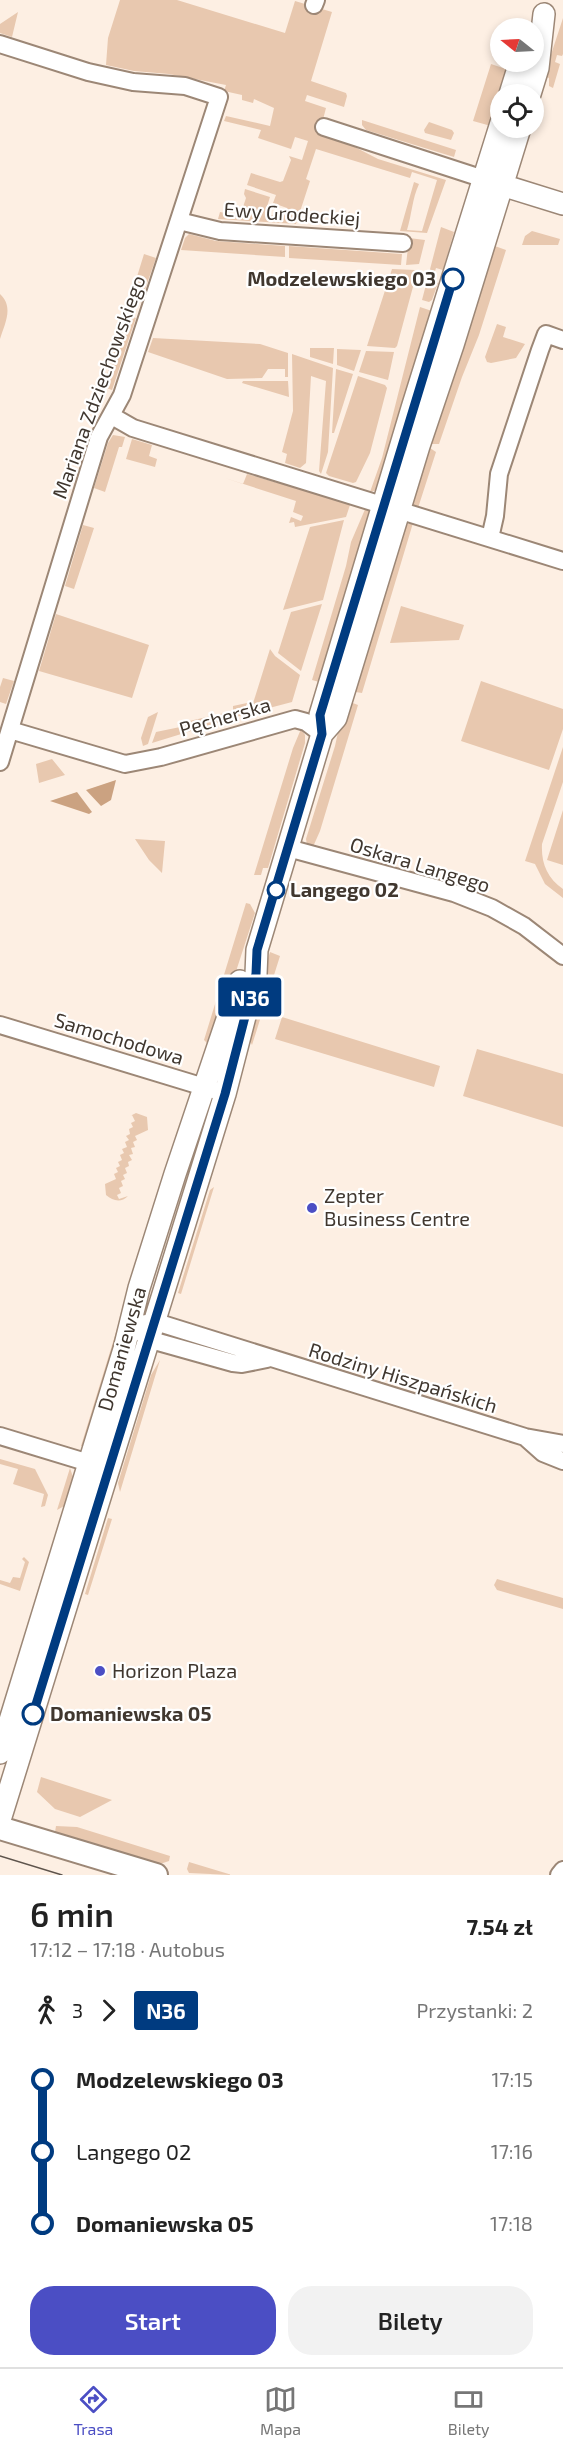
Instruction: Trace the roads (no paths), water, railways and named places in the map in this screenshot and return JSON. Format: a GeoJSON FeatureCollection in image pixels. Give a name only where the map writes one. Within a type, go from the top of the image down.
{"type":"FeatureCollection","features":[{"type":"Feature","properties":{"kind":"main road"},"geometry":{"type":"LineString","coordinates":[[0,1828],[156,1875]]}},
{"type":"Feature","properties":{"kind":"street"},"geometry":{"type":"LineString","coordinates":[[533,84],[538,68],[546,7]]}},
{"type":"Feature","properties":{"kind":"street","name":"Mariana Zdziechowskiego"},"geometry":{"type":"LineString","coordinates":[[0,44],[88,72],[133,82],[185,86],[219,97],[122,395],[99,437],[0,762]]}},
{"type":"Feature","properties":{"kind":"street"},"geometry":{"type":"LineString","coordinates":[[324,127],[563,204]]}},
{"type":"Feature","properties":{"kind":"street","name":"Domaniewska"},"geometry":{"type":"LineString","coordinates":[[493,182],[499,138]]}},
{"type":"Feature","properties":{"kind":"street","name":"Domaniewska"},"geometry":{"type":"LineString","coordinates":[[0,1820],[225,1094],[256,974],[257,950],[322,734],[336,718],[391,508],[493,182],[515,138]]}},
{"type":"Feature","properties":{"kind":"street","name":"Ewy Grodeckiej"},"geometry":{"type":"LineString","coordinates":[[179,221],[220,231],[403,243]]}},
{"type":"Feature","properties":{"kind":"street"},"geometry":{"type":"LineString","coordinates":[[490,538],[495,516],[499,474],[540,350],[546,334],[563,340]]}},
{"type":"Feature","properties":{"kind":"street"},"geometry":{"type":"LineString","coordinates":[[112,416],[133,428],[563,561]]}},
{"type":"Feature","properties":{"kind":"street","name":"Pęcherska"},"geometry":{"type":"LineString","coordinates":[[9,730],[120,764],[137,763],[295,719],[306,722],[322,734]]}},
{"type":"Feature","properties":{"kind":"street","name":"Oskara Langego"},"geometry":{"type":"LineString","coordinates":[[288,848],[454,893],[497,910],[524,926],[563,956]]}},
{"type":"Feature","properties":{"kind":"street","name":"Domaniewska"},"geometry":{"type":"LineString","coordinates":[[0,1753],[172,1185],[244,969],[257,950]]}},
{"type":"Feature","properties":{"kind":"street","name":"Samochodowa"},"geometry":{"type":"LineString","coordinates":[[0,1025],[225,1094]]}},
{"type":"Feature","properties":{"kind":"street","name":"Rodziny Hiszpańskich"},"geometry":{"type":"LineString","coordinates":[[130,1325],[269,1359],[525,1437],[563,1444]]}},
{"type":"Feature","properties":{"kind":"street"},"geometry":{"type":"LineString","coordinates":[[0,1436],[89,1463]]}},
{"type":"Feature","properties":{"kind":"street","name":"Rodziny Hiszpańskich"},"geometry":{"type":"LineString","coordinates":[[525,1437],[543,1453],[563,1461]]}},
{"type":"Feature","properties":{"kind":"street"},"geometry":{"type":"LineString","coordinates":[[559,1875],[563,1870]]}},
{"type":"Feature","properties":{"kind":"tram line"},"geometry":{"type":"LineString","coordinates":[[0,1856],[62,1875]]}},
{"type":"Feature","properties":{"kind":"place","name":"Modzelewskiego 03"},"geometry":{"type":"Point","coordinates":[453,279]}},
{"type":"Feature","properties":{"kind":"place","name":"Langego 02"},"geometry":{"type":"Point","coordinates":[276,890]}},
{"type":"Feature","properties":{"kind":"place","name":"Zepter Business Centre"},"geometry":{"type":"Point","coordinates":[312,1208]}},
{"type":"Feature","properties":{"kind":"place","name":"Horizon Plaza"},"geometry":{"type":"Point","coordinates":[100,1671]}},
{"type":"Feature","properties":{"kind":"place","name":"Domaniewska 05"},"geometry":{"type":"Point","coordinates":[33,1714]}}]}
